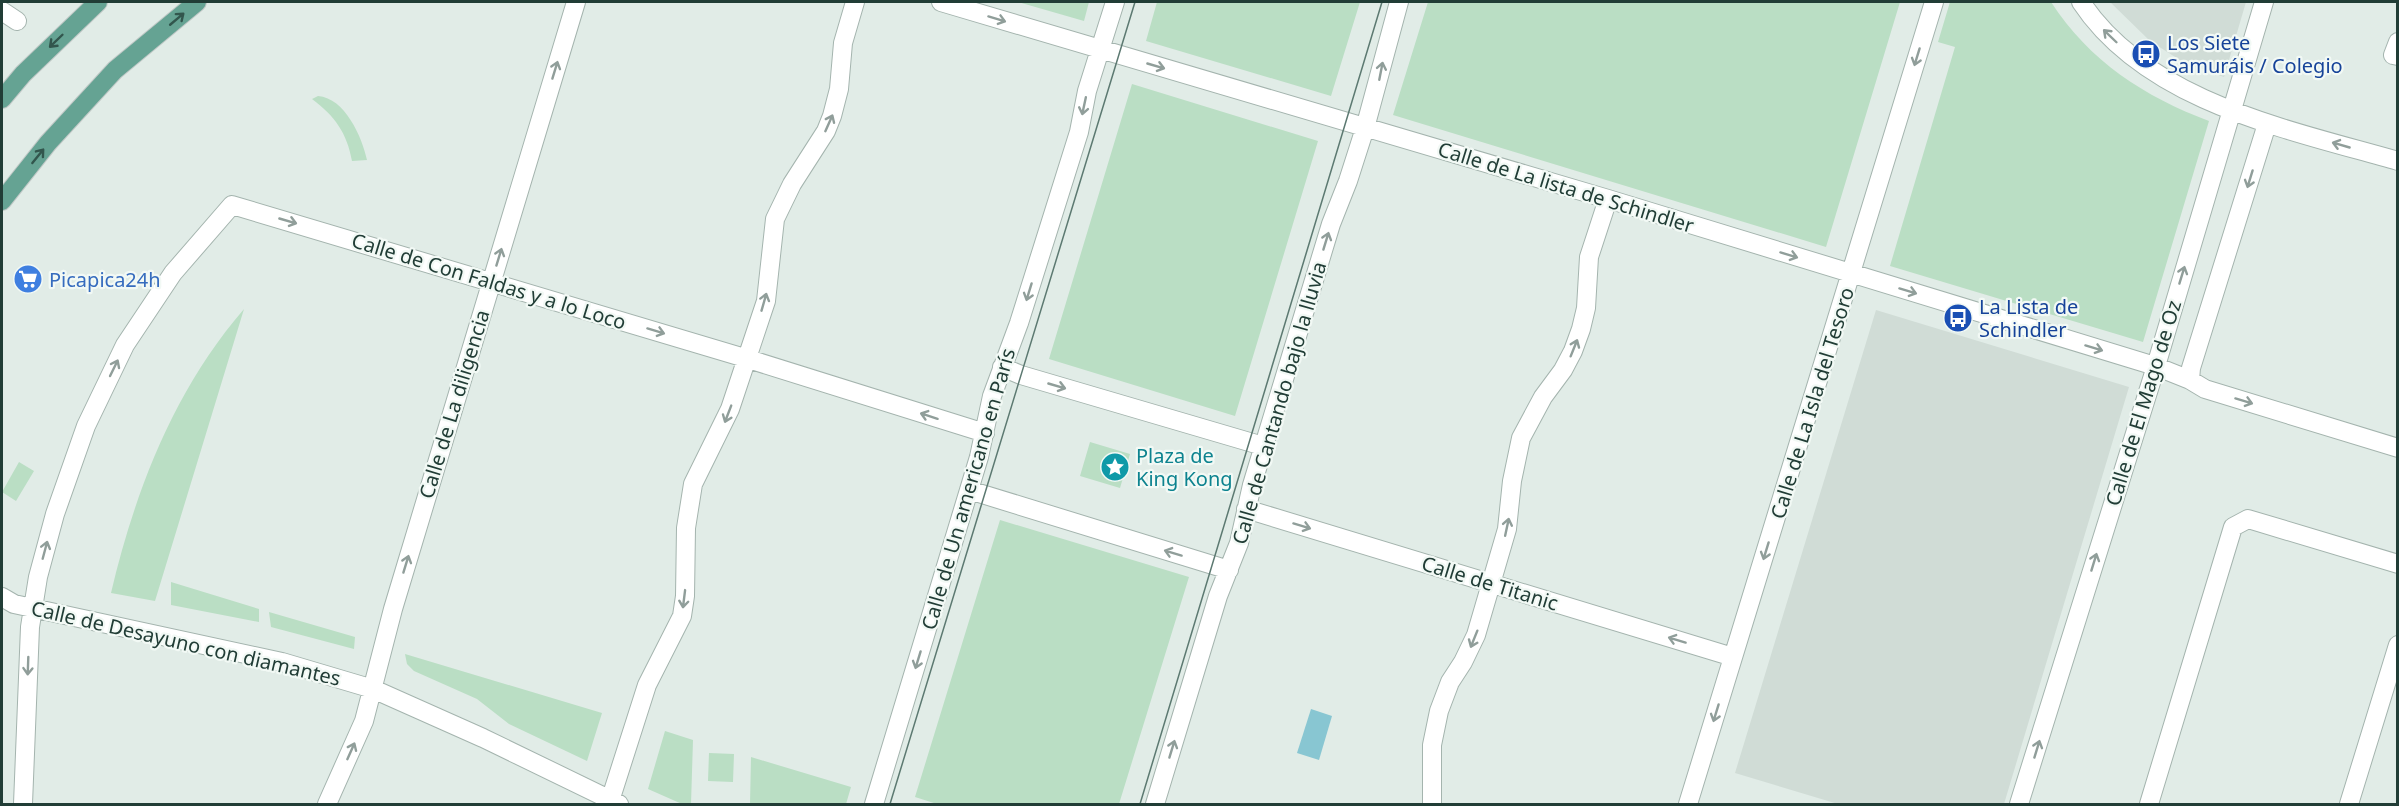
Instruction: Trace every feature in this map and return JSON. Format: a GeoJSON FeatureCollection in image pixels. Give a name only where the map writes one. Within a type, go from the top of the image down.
{"type":"FeatureCollection","features":[{"type":"Feature","properties":{"kind":"main road"},"geometry":{"type":"LineString","coordinates":[[2,99],[23,74],[98,2]]}},
{"type":"Feature","properties":{"kind":"main road"},"geometry":{"type":"LineString","coordinates":[[2,201],[48,143],[116,70],[197,2]]}},
{"type":"Feature","properties":{"kind":"street","name":"Calle de La diligencia"},"geometry":{"type":"LineString","coordinates":[[327,804],[364,721],[393,609],[576,2]]}},
{"type":"Feature","properties":{"kind":"street"},"geometry":{"type":"LineString","coordinates":[[613,803],[647,685],[682,615],[686,587],[686,528],[693,484],[730,409],[745,358],[766,301],[775,219],[792,184],[826,131],[837,103],[843,43],[855,2]]}},
{"type":"Feature","properties":{"kind":"street","name":"Calle de La lista de Schindler"},"geometry":{"type":"LineString","coordinates":[[941,2],[1608,199],[2155,366],[2212,392],[2397,448]]}},
{"type":"Feature","properties":{"kind":"street","name":"Calle de Un americano en París"},"geometry":{"type":"LineString","coordinates":[[874,804],[969,490],[992,396],[1019,323],[1079,132],[1087,91],[1115,2]]}},
{"type":"Feature","properties":{"kind":"street","name":"Calle de Cantando bajo la lluvia"},"geometry":{"type":"LineString","coordinates":[[1155,804],[1218,596],[1239,543],[1263,446],[1331,224],[1365,128],[1399,2]]}},
{"type":"Feature","properties":{"kind":"street","name":"Calle de La Isla del Tesoro"},"geometry":{"type":"LineString","coordinates":[[1688,804],[1934,2]]}},
{"type":"Feature","properties":{"kind":"street"},"geometry":{"type":"LineString","coordinates":[[2081,2],[2107,34],[2142,63],[2184,89],[2267,124],[2397,161]]}},
{"type":"Feature","properties":{"kind":"street","name":"Calle de El Mago de Oz"},"geometry":{"type":"LineString","coordinates":[[2019,804],[2155,366],[2264,2]]}},
{"type":"Feature","properties":{"kind":"street"},"geometry":{"type":"LineString","coordinates":[[2,11],[18,21]]}},
{"type":"Feature","properties":{"kind":"street"},"geometry":{"type":"LineString","coordinates":[[2397,42],[2393,55],[2397,56]]}},
{"type":"Feature","properties":{"kind":"street"},"geometry":{"type":"LineString","coordinates":[[2190,380],[2193,362],[2267,124]]}},
{"type":"Feature","properties":{"kind":"street"},"geometry":{"type":"LineString","coordinates":[[1432,804],[1432,745],[1439,711],[1450,682],[1476,635],[1507,529],[1512,481],[1521,438],[1537,406],[1563,370],[1573,351],[1586,308],[1589,257],[1608,199]]}},
{"type":"Feature","properties":{"kind":"street","name":"Calle de Con Faldas y a lo Loco"},"geometry":{"type":"LineString","coordinates":[[32,607],[55,514],[86,426],[125,345],[173,273],[232,205],[745,358]]}},
{"type":"Feature","properties":{"kind":"street"},"geometry":{"type":"LineString","coordinates":[[745,358],[984,433]]}},
{"type":"Feature","properties":{"kind":"street"},"geometry":{"type":"LineString","coordinates":[[1002,367],[1263,446]]}},
{"type":"Feature","properties":{"kind":"street"},"geometry":{"type":"LineString","coordinates":[[969,490],[1229,570]]}},
{"type":"Feature","properties":{"kind":"street","name":"Calle de Titanic"},"geometry":{"type":"LineString","coordinates":[[1246,509],[1733,657]]}},
{"type":"Feature","properties":{"kind":"street"},"geometry":{"type":"LineString","coordinates":[[2150,804],[2234,527],[2247,519],[2397,564]]}},
{"type":"Feature","properties":{"kind":"street","name":"Calle de Desayuno con diamantes"},"geometry":{"type":"LineString","coordinates":[[6,602],[282,662],[373,689],[483,738],[613,803]]}},
{"type":"Feature","properties":{"kind":"street"},"geometry":{"type":"LineString","coordinates":[[23,804],[32,607]]}},
{"type":"Feature","properties":{"kind":"street"},"geometry":{"type":"LineString","coordinates":[[2349,804],[2397,645]]}},
{"type":"Feature","properties":{"kind":"shaded area"},"geometry":{"type":"Polygon","coordinates":[[[2110,2],[2246,2],[2224,77],[2183,62],[2150,41],[2110,2]]]}},
{"type":"Feature","properties":{"kind":"shaded area"},"geometry":{"type":"Polygon","coordinates":[[[1876,310],[2129,387],[2004,804],[1838,804],[1735,773],[1876,310]]]}},
{"type":"Feature","properties":{"kind":"green space"},"geometry":{"type":"Polygon","coordinates":[[[1018,2],[1089,2],[1084,21],[1018,2]]]}},
{"type":"Feature","properties":{"kind":"green space"},"geometry":{"type":"Polygon","coordinates":[[[1157,2],[1360,2],[1331,96],[1146,41],[1157,2]]]}},
{"type":"Feature","properties":{"kind":"green space"},"geometry":{"type":"Polygon","coordinates":[[[1428,2],[1900,2],[1826,247],[1393,115],[1428,2]]]}},
{"type":"Feature","properties":{"kind":"green space"},"geometry":{"type":"Polygon","coordinates":[[[1950,2],[2051,2],[2083,42],[2120,75],[2163,101],[2209,121],[2143,342],[1890,266],[1955,47],[1938,42],[1950,2]]]}},
{"type":"Feature","properties":{"kind":"green space"},"geometry":{"type":"Polygon","coordinates":[[[1132,84],[1318,141],[1235,416],[1049,359],[1132,84]]]}},
{"type":"Feature","properties":{"kind":"green space"},"geometry":{"type":"Polygon","coordinates":[[[318,96],[328,98],[351,120],[367,160],[352,161],[347,142],[339,126],[312,99],[318,96]]]}},
{"type":"Feature","properties":{"kind":"green space"},"geometry":{"type":"Polygon","coordinates":[[[244,309],[155,601],[111,593],[132,517],[160,443],[197,373],[219,340],[244,309]]]}},
{"type":"Feature","properties":{"kind":"green space"},"geometry":{"type":"Polygon","coordinates":[[[1090,442],[1130,454],[1120,488],[1080,476],[1090,442]]]}},
{"type":"Feature","properties":{"kind":"green space"},"geometry":{"type":"Polygon","coordinates":[[[19,462],[34,471],[16,501],[2,492],[19,462]]]}},
{"type":"Feature","properties":{"kind":"green space"},"geometry":{"type":"Polygon","coordinates":[[[1000,520],[1189,577],[1119,804],[937,804],[915,797],[1000,520]]]}},
{"type":"Feature","properties":{"kind":"green space"},"geometry":{"type":"Polygon","coordinates":[[[171,582],[259,609],[259,622],[171,605],[171,582]]]}},
{"type":"Feature","properties":{"kind":"green space"},"geometry":{"type":"Polygon","coordinates":[[[269,612],[355,637],[354,649],[271,627],[269,612]]]}},
{"type":"Feature","properties":{"kind":"green space"},"geometry":{"type":"Polygon","coordinates":[[[405,654],[602,713],[587,761],[509,724],[477,699],[414,671],[407,664],[405,654]]]}},
{"type":"Feature","properties":{"kind":"green space"},"geometry":{"type":"Polygon","coordinates":[[[665,731],[693,740],[691,804],[682,804],[648,789],[665,731]]]}},
{"type":"Feature","properties":{"kind":"green space"},"geometry":{"type":"Polygon","coordinates":[[[709,753],[734,754],[733,782],[708,781],[709,753]]]}},
{"type":"Feature","properties":{"kind":"green space"},"geometry":{"type":"Polygon","coordinates":[[[751,757],[851,787],[846,804],[750,804],[751,757]]]}},
{"type":"Feature","properties":{"kind":"water"},"geometry":{"type":"Polygon","coordinates":[[[1311,709],[1332,716],[1319,760],[1297,753],[1311,709]]]}},
{"type":"Feature","properties":{"kind":"tram line"},"geometry":{"type":"LineString","coordinates":[[890,804],[1135,2]]}},
{"type":"Feature","properties":{"kind":"tram line"},"geometry":{"type":"LineString","coordinates":[[1140,804],[1382,2]]}},
{"type":"Feature","properties":{"kind":"place","name":"Los Siete Samuráis / Colegio"},"geometry":{"type":"Point","coordinates":[2146,54]}},
{"type":"Feature","properties":{"kind":"place","name":"Picapica24h"},"geometry":{"type":"Point","coordinates":[28,279]}},
{"type":"Feature","properties":{"kind":"place","name":"La Lista de Schindler"},"geometry":{"type":"Point","coordinates":[1958,318]}},
{"type":"Feature","properties":{"kind":"place","name":"Plaza de King Kong"},"geometry":{"type":"Point","coordinates":[1115,467]}}]}
